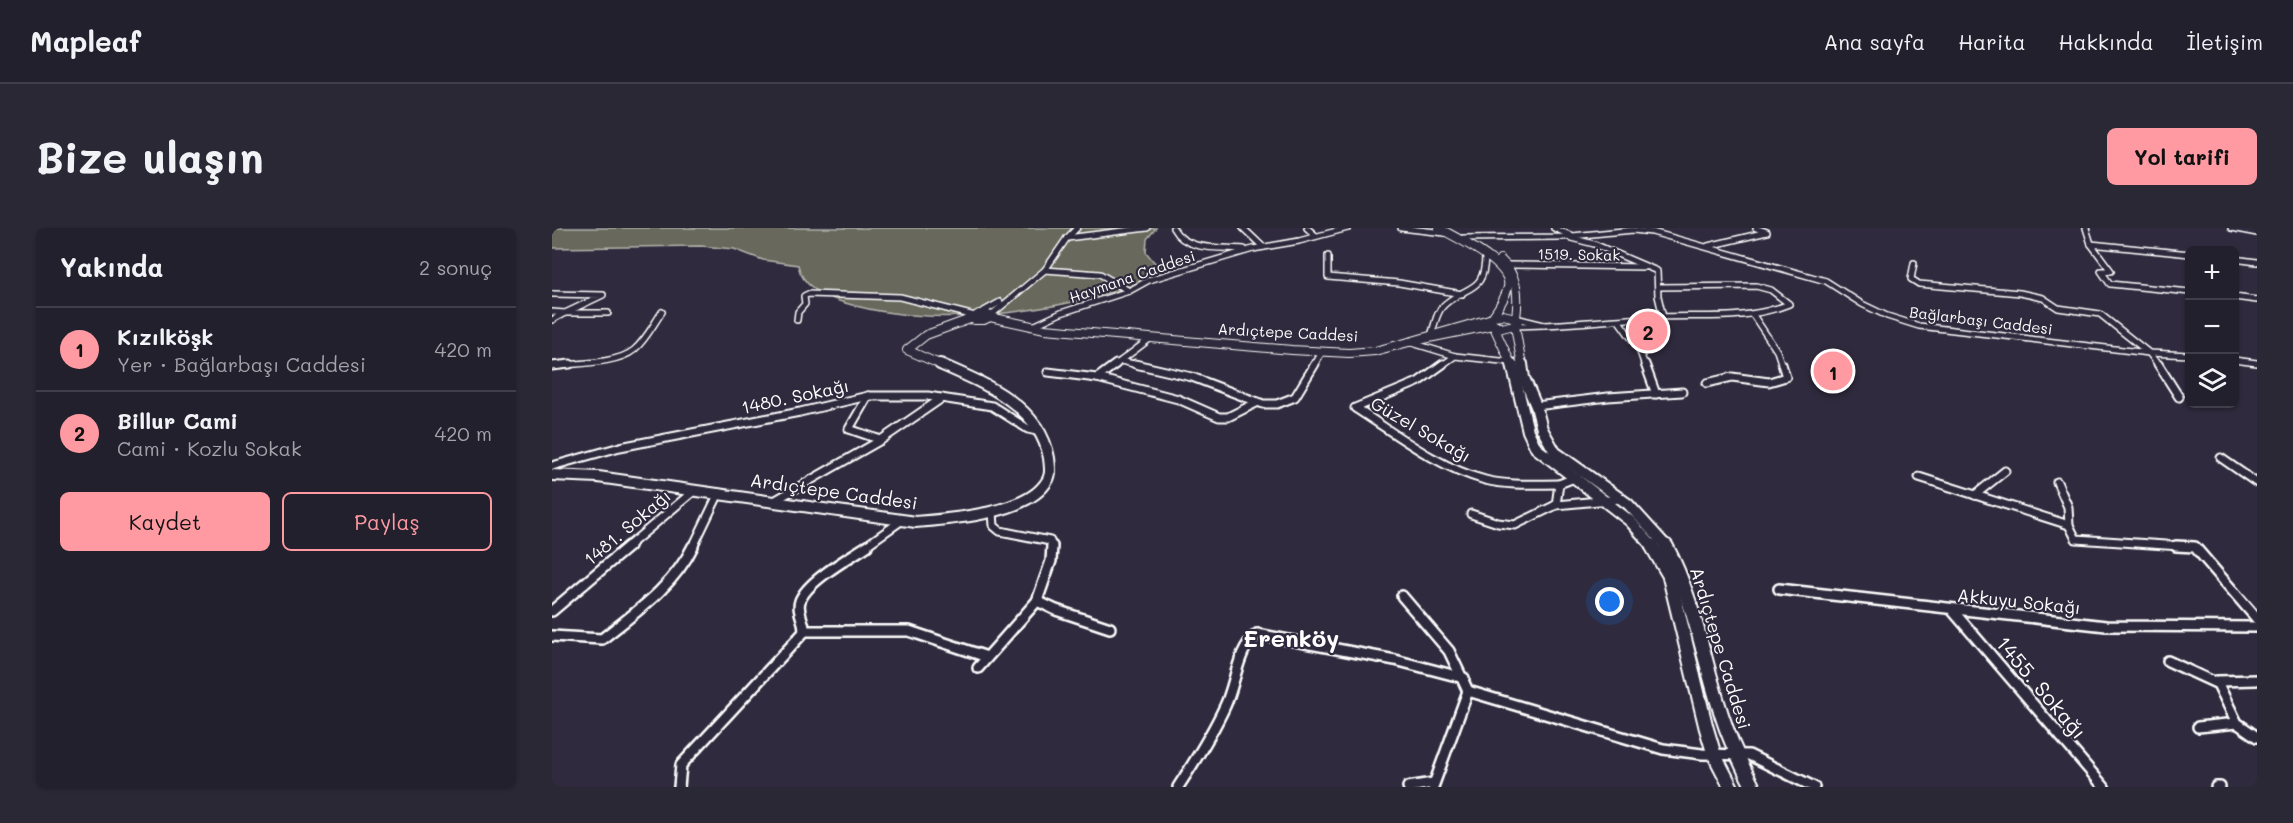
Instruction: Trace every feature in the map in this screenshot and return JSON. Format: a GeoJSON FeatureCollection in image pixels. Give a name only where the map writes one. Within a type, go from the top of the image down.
{"type":"FeatureCollection","features":[{"type":"Feature","properties":{"kind":"street"},"geometry":{"type":"LineString","coordinates":[[797,320],[798,312],[805,304],[804,296],[808,294],[900,297],[977,318],[990,316],[1045,270],[1067,238],[1077,228]]}},
{"type":"Feature","properties":{"kind":"street"},"geometry":{"type":"LineString","coordinates":[[1067,238],[1147,228]]}},
{"type":"Feature","properties":{"kind":"street"},"geometry":{"type":"LineString","coordinates":[[1173,228],[1179,238],[1195,246],[1253,249]]}},
{"type":"Feature","properties":{"kind":"street"},"geometry":{"type":"LineString","coordinates":[[1243,228],[1263,247]]}},
{"type":"Feature","properties":{"kind":"street"},"geometry":{"type":"LineString","coordinates":[[1307,228],[1316,236]]}},
{"type":"Feature","properties":{"kind":"street","name":"Haymana Caddesi"},"geometry":{"type":"LineString","coordinates":[[1026,326],[1129,291],[1149,280],[1253,249],[1348,228]]}},
{"type":"Feature","properties":{"kind":"street"},"geometry":{"type":"LineString","coordinates":[[1401,228],[1444,230],[1463,237],[1509,265]]}},
{"type":"Feature","properties":{"kind":"street"},"geometry":{"type":"LineString","coordinates":[[1554,228],[1572,236]]}},
{"type":"Feature","properties":{"kind":"street"},"geometry":{"type":"LineString","coordinates":[[1704,247],[1767,232],[1756,228]]}},
{"type":"Feature","properties":{"kind":"street"},"geometry":{"type":"LineString","coordinates":[[2086,228],[2091,244],[2111,271],[2101,272],[2110,284],[2185,292]]}},
{"type":"Feature","properties":{"kind":"street"},"geometry":{"type":"LineString","coordinates":[[2231,228],[2257,233]]}},
{"type":"Feature","properties":{"kind":"street"},"geometry":{"type":"LineString","coordinates":[[1444,230],[1500,265],[1509,285],[1492,320]]}},
{"type":"Feature","properties":{"kind":"street","name":"Bağlarbaşı Caddesi"},"geometry":{"type":"LineString","coordinates":[[1463,237],[1562,237],[1644,230],[1826,281],[1862,304],[1900,321],[1919,326],[2148,353],[2185,355]]}},
{"type":"Feature","properties":{"kind":"street"},"geometry":{"type":"LineString","coordinates":[[1562,237],[1585,241],[1650,267],[1658,274],[1664,317]]}},
{"type":"Feature","properties":{"kind":"street"},"geometry":{"type":"LineString","coordinates":[[2091,244],[2185,253]]}},
{"type":"Feature","properties":{"kind":"street"},"geometry":{"type":"LineString","coordinates":[[1431,335],[1442,308],[1479,285],[1485,277],[1485,255]]}},
{"type":"Feature","properties":{"kind":"street"},"geometry":{"type":"LineString","coordinates":[[1328,256],[1328,277],[1399,283],[1462,294]]}},
{"type":"Feature","properties":{"kind":"street"},"geometry":{"type":"LineString","coordinates":[[2239,260],[2257,262]]}},
{"type":"Feature","properties":{"kind":"street"},"geometry":{"type":"LineString","coordinates":[[1914,263],[1911,279],[1919,284],[2020,293],[2043,298],[2061,308],[2100,314],[2148,353],[2167,375],[2179,397]]}},
{"type":"Feature","properties":{"kind":"street","name":"1519. Sokak"},"geometry":{"type":"LineString","coordinates":[[1509,265],[1650,267]]}},
{"type":"Feature","properties":{"kind":"street","name":"Ardıçtepe Caddesi"},"geometry":{"type":"LineString","coordinates":[[1509,265],[1517,284],[1515,322],[1524,378],[1536,406],[1542,429],[1555,453],[1578,476],[1620,499],[1664,542],[1682,574],[1721,714],[1735,753],[1753,787]]}},
{"type":"Feature","properties":{"kind":"street"},"geometry":{"type":"LineString","coordinates":[[1045,270],[1100,274],[1129,291]]}},
{"type":"Feature","properties":{"kind":"street"},"geometry":{"type":"LineString","coordinates":[[1409,342],[1503,315],[1515,322],[1544,325],[1664,317],[1753,315],[1775,311],[1789,304],[1771,290],[1756,286],[1658,287]]}},
{"type":"Feature","properties":{"kind":"street"},"geometry":{"type":"LineString","coordinates":[[552,294],[603,296],[552,320]]}},
{"type":"Feature","properties":{"kind":"street"},"geometry":{"type":"LineString","coordinates":[[977,318],[1012,296]]}},
{"type":"Feature","properties":{"kind":"street"},"geometry":{"type":"LineString","coordinates":[[2239,298],[2257,300]]}},
{"type":"Feature","properties":{"kind":"street"},"geometry":{"type":"LineString","coordinates":[[552,312],[608,314]]}},
{"type":"Feature","properties":{"kind":"street"},"geometry":{"type":"LineString","coordinates":[[552,366],[618,357],[631,352],[643,340],[662,312]]}},
{"type":"Feature","properties":{"kind":"street"},"geometry":{"type":"LineString","coordinates":[[1707,383],[1731,377],[1777,382],[1786,377],[1777,351],[1753,315]]}},
{"type":"Feature","properties":{"kind":"street","name":"Ardıçtepe Caddesi"},"geometry":{"type":"LineString","coordinates":[[990,316],[1026,326]]}},
{"type":"Feature","properties":{"kind":"street","name":"Ardıçtepe Caddesi"},"geometry":{"type":"LineString","coordinates":[[552,475],[598,477],[901,521],[954,519],[993,512],[1030,497],[1049,479],[1051,466],[1041,432],[1022,408],[963,374],[907,350],[911,343],[926,336],[977,318],[1026,326],[1322,352],[1376,351],[1409,342]]}},
{"type":"Feature","properties":{"kind":"street"},"geometry":{"type":"LineString","coordinates":[[1492,320],[1510,362],[1528,431],[1536,448],[1578,476],[1603,501],[1630,521],[1653,548],[1669,575],[1706,727],[1714,754],[1731,787]]}},
{"type":"Feature","properties":{"kind":"street"},"geometry":{"type":"LineString","coordinates":[[1409,342],[1492,320],[1506,328],[1515,322]]}},
{"type":"Feature","properties":{"kind":"street"},"geometry":{"type":"LineString","coordinates":[[1619,321],[1639,350],[1656,394]]}},
{"type":"Feature","properties":{"kind":"street"},"geometry":{"type":"LineString","coordinates":[[1097,378],[1151,338]]}},
{"type":"Feature","properties":{"kind":"street"},"geometry":{"type":"LineString","coordinates":[[1409,342],[1455,356],[1510,362]]}},
{"type":"Feature","properties":{"kind":"street"},"geometry":{"type":"LineString","coordinates":[[1121,361],[1192,377],[1258,402],[1277,404],[1293,399],[1322,352]]}},
{"type":"Feature","properties":{"kind":"street","name":"Güzel Sokağı"},"geometry":{"type":"LineString","coordinates":[[1455,356],[1418,382],[1355,408],[1462,472],[1486,480],[1512,484],[1559,484]]}},
{"type":"Feature","properties":{"kind":"street"},"geometry":{"type":"LineString","coordinates":[[2239,361],[2257,363]]}},
{"type":"Feature","properties":{"kind":"street"},"geometry":{"type":"LineString","coordinates":[[1048,372],[1097,378],[1178,399],[1219,417],[1228,417],[1258,402]]}},
{"type":"Feature","properties":{"kind":"street"},"geometry":{"type":"LineString","coordinates":[[1536,406],[1608,397],[1682,392]]}},
{"type":"Feature","properties":{"kind":"street"},"geometry":{"type":"LineString","coordinates":[[868,396],[849,429],[880,440]]}},
{"type":"Feature","properties":{"kind":"street","name":"1480. Sokağı"},"geometry":{"type":"LineString","coordinates":[[552,466],[620,447],[800,412],[868,396],[942,398],[992,406],[1028,429],[1041,432]]}},
{"type":"Feature","properties":{"kind":"street"},"geometry":{"type":"LineString","coordinates":[[774,501],[880,440],[942,398]]}},
{"type":"Feature","properties":{"kind":"street"},"geometry":{"type":"LineString","coordinates":[[2221,458],[2257,483]]}},
{"type":"Feature","properties":{"kind":"street"},"geometry":{"type":"LineString","coordinates":[[1975,495],[2006,471]]}},
{"type":"Feature","properties":{"kind":"street"},"geometry":{"type":"LineString","coordinates":[[1556,505],[1559,484],[1578,476]]}},
{"type":"Feature","properties":{"kind":"street"},"geometry":{"type":"LineString","coordinates":[[1919,477],[2069,525]]}},
{"type":"Feature","properties":{"kind":"street"},"geometry":{"type":"LineString","coordinates":[[2057,482],[2068,507],[2069,525],[2076,538],[2195,547],[2257,619]]}},
{"type":"Feature","properties":{"kind":"street","name":"1481. Sokağı"},"geometry":{"type":"LineString","coordinates":[[552,610],[695,490]]}},
{"type":"Feature","properties":{"kind":"street"},"geometry":{"type":"LineString","coordinates":[[552,636],[602,639],[644,606],[669,582],[687,559],[719,493]]}},
{"type":"Feature","properties":{"kind":"street"},"geometry":{"type":"LineString","coordinates":[[1471,514],[1498,523],[1515,525],[1556,505],[1620,499]]}},
{"type":"Feature","properties":{"kind":"street"},"geometry":{"type":"LineString","coordinates":[[978,668],[1037,601],[1051,561],[1052,544],[1047,539],[1000,531],[994,526],[993,512]]}},
{"type":"Feature","properties":{"kind":"street"},"geometry":{"type":"LineString","coordinates":[[805,631],[797,605],[801,596],[809,587],[901,521]]}},
{"type":"Feature","properties":{"kind":"street","name":"Akkuyu Sokağı"},"geometry":{"type":"LineString","coordinates":[[1779,589],[1865,598],[1953,611],[2109,627],[2257,627]]}},
{"type":"Feature","properties":{"kind":"street"},"geometry":{"type":"LineString","coordinates":[[1402,596],[1449,651],[1464,678],[1468,691],[1433,785],[1408,787]]}},
{"type":"Feature","properties":{"kind":"street"},"geometry":{"type":"LineString","coordinates":[[1037,601],[1056,610],[1110,628]]}},
{"type":"Feature","properties":{"kind":"street","name":"1455. Sokağı"},"geometry":{"type":"LineString","coordinates":[[1953,611],[2104,787]]}},
{"type":"Feature","properties":{"kind":"street"},"geometry":{"type":"LineString","coordinates":[[689,787],[679,783],[681,765],[805,631],[909,631],[987,657]]}},
{"type":"Feature","properties":{"kind":"street"},"geometry":{"type":"LineString","coordinates":[[1178,787],[1217,724],[1234,686],[1248,641],[1257,634],[1266,633],[1395,660],[1464,678]]}},
{"type":"Feature","properties":{"kind":"street"},"geometry":{"type":"LineString","coordinates":[[2168,661],[2218,684],[2237,723],[2257,737]]}},
{"type":"Feature","properties":{"kind":"street"},"geometry":{"type":"LineString","coordinates":[[2218,684],[2217,681],[2257,680]]}},
{"type":"Feature","properties":{"kind":"street"},"geometry":{"type":"LineString","coordinates":[[1468,691],[1663,749],[1755,756],[1814,787]]}},
{"type":"Feature","properties":{"kind":"street"},"geometry":{"type":"LineString","coordinates":[[2198,727],[2237,723]]}},
{"type":"Feature","properties":{"kind":"green space"},"geometry":{"type":"Polygon","coordinates":[[[552,228],[1156,228],[1147,239],[1146,252],[1154,262],[1171,271],[1094,297],[1053,306],[966,316],[924,316],[883,312],[837,301],[809,285],[800,273],[798,265],[763,260],[734,249],[701,246],[552,248],[552,228]]]}},
{"type":"Feature","properties":{"kind":"place","name":"Billur Cami"},"geometry":{"type":"Point","coordinates":[1648,331]}},
{"type":"Feature","properties":{"kind":"place","name":"Kızılköşk"},"geometry":{"type":"Point","coordinates":[1833,371]}},
{"type":"Feature","properties":{"kind":"district","name":"Erenköy"},"geometry":{"type":"Point","coordinates":[1291,637]}}]}
